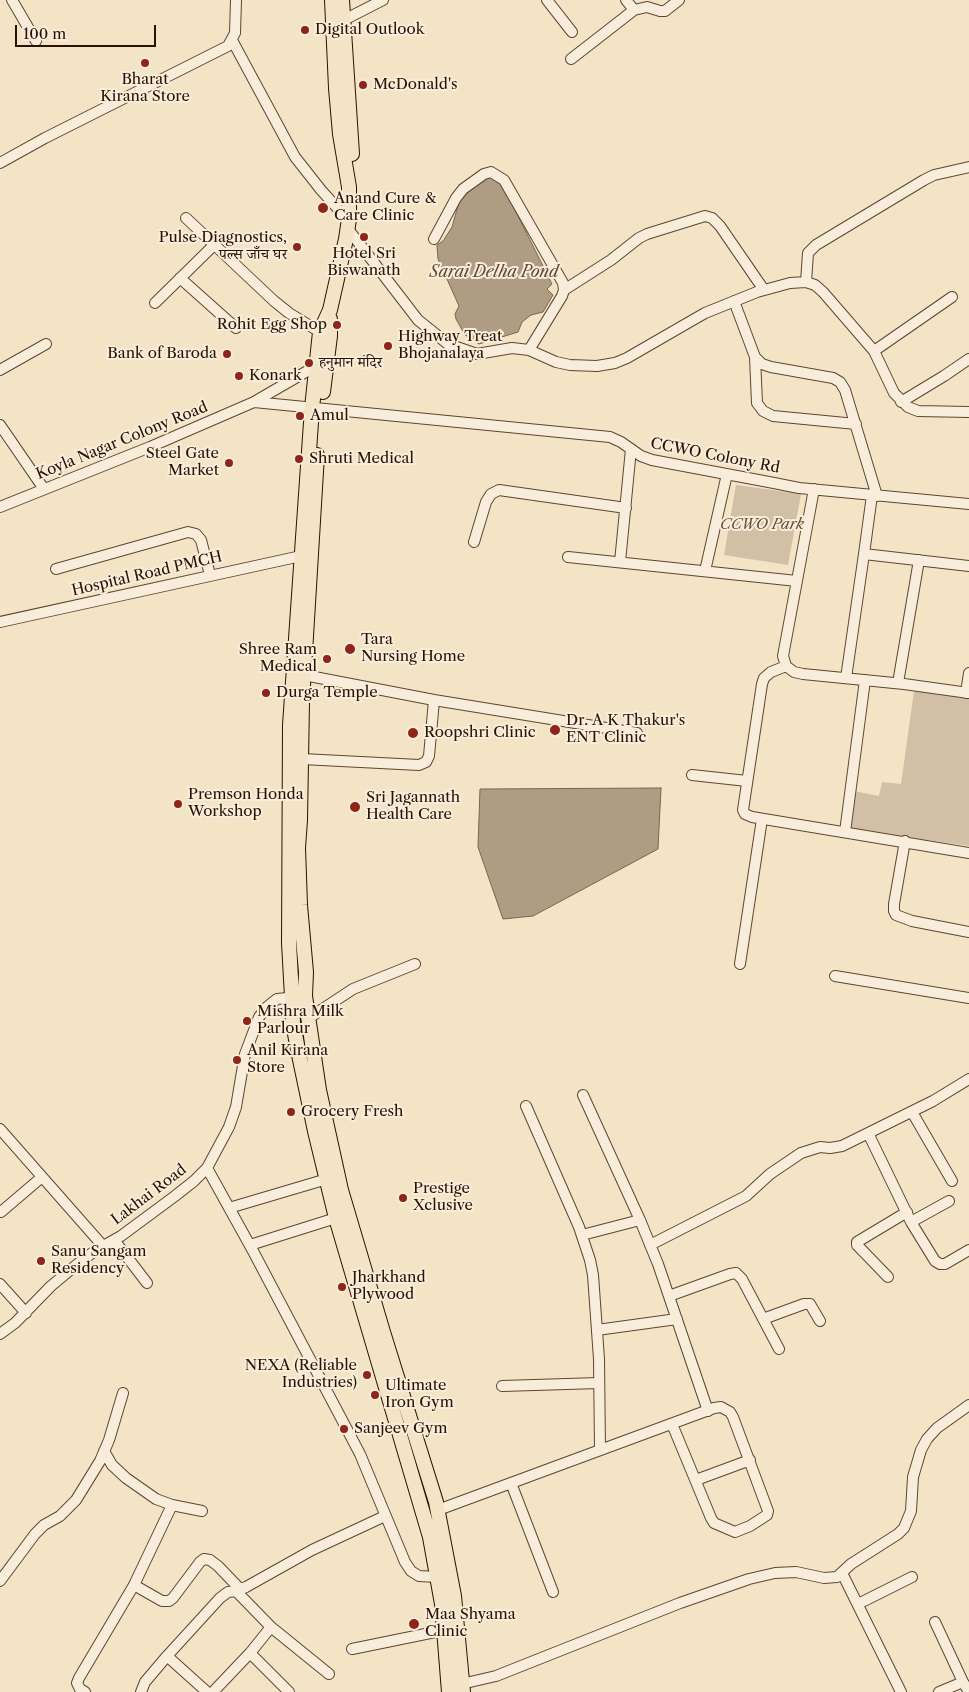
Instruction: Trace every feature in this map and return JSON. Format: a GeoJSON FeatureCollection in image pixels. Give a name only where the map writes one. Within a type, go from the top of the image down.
{"type":"FeatureCollection","features":[{"type":"Feature","properties":{"kind":"highway"},"geometry":{"type":"LineString","coordinates":[[332,0],[338,23],[352,168],[349,187],[348,225],[330,310],[330,336],[316,408],[301,556],[297,702],[289,798],[289,943],[298,997],[309,1018],[319,1090],[341,1190],[382,1332],[438,1510],[454,1596],[456,1689]]}},
{"type":"Feature","properties":{"kind":"highway"},"geometry":{"type":"LineString","coordinates":[[338,23],[342,0]]}},
{"type":"Feature","properties":{"kind":"highway"},"geometry":{"type":"LineString","coordinates":[[330,310],[320,332],[316,366],[316,408],[304,676],[297,702],[302,759],[298,848],[300,905],[306,972],[298,997],[293,1023],[336,1218],[425,1516],[438,1577],[456,1689]]}},
{"type":"Feature","properties":{"kind":"street"},"geometry":{"type":"LineString","coordinates":[[12,0],[36,41]]}},
{"type":"Feature","properties":{"kind":"street"},"geometry":{"type":"LineString","coordinates":[[0,162],[222,49],[232,40],[235,33],[236,0]]}},
{"type":"Feature","properties":{"kind":"street"},"geometry":{"type":"LineString","coordinates":[[338,23],[383,0]]}},
{"type":"Feature","properties":{"kind":"street"},"geometry":{"type":"LineString","coordinates":[[547,0],[572,32]]}},
{"type":"Feature","properties":{"kind":"street"},"geometry":{"type":"LineString","coordinates":[[626,0],[634,10]]}},
{"type":"Feature","properties":{"kind":"street"},"geometry":{"type":"LineString","coordinates":[[571,59],[634,10],[647,7],[665,11],[679,0]]}},
{"type":"Feature","properties":{"kind":"street"},"geometry":{"type":"LineString","coordinates":[[232,40],[295,157],[418,320],[448,344],[477,354],[512,348],[529,350],[556,362],[570,365],[597,366],[615,363],[705,313],[764,290],[790,283],[806,282],[815,285],[823,292],[874,351],[894,394],[908,408],[918,411],[969,412]]}},
{"type":"Feature","properties":{"kind":"street"},"geometry":{"type":"LineString","coordinates":[[806,282],[808,253],[816,244],[924,180],[934,175],[969,167]]}},
{"type":"Feature","properties":{"kind":"street"},"geometry":{"type":"LineString","coordinates":[[434,239],[456,198],[463,189],[484,174],[491,172],[504,180],[563,284],[564,290],[529,350]]}},
{"type":"Feature","properties":{"kind":"street"},"geometry":{"type":"LineString","coordinates":[[564,290],[611,260],[639,238],[705,216],[712,218],[720,226],[764,290]]}},
{"type":"Feature","properties":{"kind":"street"},"geometry":{"type":"LineString","coordinates":[[186,218],[274,301],[289,313],[320,332]]}},
{"type":"Feature","properties":{"kind":"street"},"geometry":{"type":"LineString","coordinates":[[155,303],[214,245]]}},
{"type":"Feature","properties":{"kind":"street"},"geometry":{"type":"LineString","coordinates":[[180,278],[236,328]]}},
{"type":"Feature","properties":{"kind":"street"},"geometry":{"type":"LineString","coordinates":[[874,351],[952,297]]}},
{"type":"Feature","properties":{"kind":"street"},"geometry":{"type":"LineString","coordinates":[[734,301],[755,358],[757,403],[763,411],[773,416],[856,424]]}},
{"type":"Feature","properties":{"kind":"street"},"geometry":{"type":"LineString","coordinates":[[0,370],[46,344]]}},
{"type":"Feature","properties":{"kind":"street"},"geometry":{"type":"LineString","coordinates":[[755,358],[762,364],[771,367],[833,378],[840,382],[845,390],[856,424],[875,496],[864,554],[846,678]]}},
{"type":"Feature","properties":{"kind":"street"},"geometry":{"type":"LineString","coordinates":[[901,402],[969,359]]}},
{"type":"Feature","properties":{"kind":"street","name":"Koyla Nagar Colony Road"},"geometry":{"type":"LineString","coordinates":[[0,508],[254,402],[316,366]]}},
{"type":"Feature","properties":{"kind":"street","name":"Koyla Nagar Colony Road"},"geometry":{"type":"LineString","coordinates":[[254,402],[316,408]]}},
{"type":"Feature","properties":{"kind":"street","name":"CCWO Colony Rd"},"geometry":{"type":"LineString","coordinates":[[316,408],[610,437],[641,456],[652,460],[727,474],[814,489],[969,504]]}},
{"type":"Feature","properties":{"kind":"street"},"geometry":{"type":"LineString","coordinates":[[0,425],[44,490]]}},
{"type":"Feature","properties":{"kind":"street"},"geometry":{"type":"LineString","coordinates":[[620,562],[631,449]]}},
{"type":"Feature","properties":{"kind":"street"},"geometry":{"type":"LineString","coordinates":[[705,571],[727,474]]}},
{"type":"Feature","properties":{"kind":"street"},"geometry":{"type":"LineString","coordinates":[[814,489],[783,656],[786,666],[794,672],[803,674],[898,683],[968,693],[969,673]]}},
{"type":"Feature","properties":{"kind":"street"},"geometry":{"type":"LineString","coordinates":[[474,542],[486,502],[491,494],[498,490],[626,508]]}},
{"type":"Feature","properties":{"kind":"street"},"geometry":{"type":"LineString","coordinates":[[56,569],[188,532],[196,534],[201,540],[210,575]]}},
{"type":"Feature","properties":{"kind":"street"},"geometry":{"type":"LineString","coordinates":[[864,554],[969,566]]}},
{"type":"Feature","properties":{"kind":"street","name":"Hospital Road PMCH"},"geometry":{"type":"LineString","coordinates":[[0,622],[301,556]]}},
{"type":"Feature","properties":{"kind":"street"},"geometry":{"type":"LineString","coordinates":[[568,557],[797,581]]}},
{"type":"Feature","properties":{"kind":"street"},"geometry":{"type":"LineString","coordinates":[[898,683],[920,560]]}},
{"type":"Feature","properties":{"kind":"street"},"geometry":{"type":"LineString","coordinates":[[786,666],[771,672],[764,678],[762,684],[747,781],[744,810],[748,816],[969,853]]}},
{"type":"Feature","properties":{"kind":"street"},"geometry":{"type":"LineString","coordinates":[[304,676],[434,700],[637,733]]}},
{"type":"Feature","properties":{"kind":"street"},"geometry":{"type":"LineString","coordinates":[[845,832],[865,680]]}},
{"type":"Feature","properties":{"kind":"street"},"geometry":{"type":"LineString","coordinates":[[302,759],[419,765],[426,762],[429,756],[434,700]]}},
{"type":"Feature","properties":{"kind":"street"},"geometry":{"type":"LineString","coordinates":[[692,775],[747,781]]}},
{"type":"Feature","properties":{"kind":"street"},"geometry":{"type":"LineString","coordinates":[[740,964],[762,819]]}},
{"type":"Feature","properties":{"kind":"street"},"geometry":{"type":"LineString","coordinates":[[905,841],[894,904],[896,915],[912,921],[969,932]]}},
{"type":"Feature","properties":{"kind":"street"},"geometry":{"type":"LineString","coordinates":[[309,1018],[353,989],[415,964]]}},
{"type":"Feature","properties":{"kind":"street"},"geometry":{"type":"LineString","coordinates":[[835,976],[969,998]]}},
{"type":"Feature","properties":{"kind":"street","name":"Lakhai Road"},"geometry":{"type":"LineString","coordinates":[[0,1334],[16,1323],[51,1286],[75,1266],[182,1191],[207,1168],[229,1127],[236,1107],[245,1054],[259,1017],[276,999],[298,997]]}},
{"type":"Feature","properties":{"kind":"street"},"geometry":{"type":"LineString","coordinates":[[650,1245],[746,1196],[770,1174],[801,1153],[820,1148],[836,1148],[912,1112],[969,1079]]}},
{"type":"Feature","properties":{"kind":"street"},"geometry":{"type":"LineString","coordinates":[[583,1095],[650,1245],[708,1411]]}},
{"type":"Feature","properties":{"kind":"street"},"geometry":{"type":"LineString","coordinates":[[526,1106],[582,1235],[593,1275],[597,1330],[600,1450]]}},
{"type":"Feature","properties":{"kind":"street"},"geometry":{"type":"LineString","coordinates":[[912,1112],[952,1181]]}},
{"type":"Feature","properties":{"kind":"street"},"geometry":{"type":"LineString","coordinates":[[0,1129],[103,1246]]}},
{"type":"Feature","properties":{"kind":"street"},"geometry":{"type":"LineString","coordinates":[[868,1133],[909,1217],[935,1261],[940,1264],[946,1264],[969,1250]]}},
{"type":"Feature","properties":{"kind":"street"},"geometry":{"type":"LineString","coordinates":[[207,1168],[250,1245],[360,1454],[405,1562],[411,1571],[419,1576],[438,1577]]}},
{"type":"Feature","properties":{"kind":"street"},"geometry":{"type":"LineString","coordinates":[[1,1212],[42,1177]]}},
{"type":"Feature","properties":{"kind":"street"},"geometry":{"type":"LineString","coordinates":[[229,1208],[326,1179]]}},
{"type":"Feature","properties":{"kind":"street"},"geometry":{"type":"LineString","coordinates":[[888,1277],[857,1245],[857,1242],[948,1201]]}},
{"type":"Feature","properties":{"kind":"street"},"geometry":{"type":"LineString","coordinates":[[250,1245],[336,1218]]}},
{"type":"Feature","properties":{"kind":"street"},"geometry":{"type":"LineString","coordinates":[[582,1235],[640,1220]]}},
{"type":"Feature","properties":{"kind":"street"},"geometry":{"type":"LineString","coordinates":[[114,1240],[147,1283]]}},
{"type":"Feature","properties":{"kind":"street"},"geometry":{"type":"LineString","coordinates":[[669,1296],[736,1273],[742,1279],[779,1349]]}},
{"type":"Feature","properties":{"kind":"street"},"geometry":{"type":"LineString","coordinates":[[0,1284],[26,1313]]}},
{"type":"Feature","properties":{"kind":"street"},"geometry":{"type":"LineString","coordinates":[[763,1319],[804,1304],[810,1304],[820,1322]]}},
{"type":"Feature","properties":{"kind":"street"},"geometry":{"type":"LineString","coordinates":[[597,1330],[677,1320]]}},
{"type":"Feature","properties":{"kind":"street"},"geometry":{"type":"LineString","coordinates":[[502,1386],[599,1383]]}},
{"type":"Feature","properties":{"kind":"street"},"geometry":{"type":"LineString","coordinates":[[0,1581],[35,1534],[69,1509],[76,1500],[100,1462],[122,1393]]}},
{"type":"Feature","properties":{"kind":"street"},"geometry":{"type":"LineString","coordinates":[[456,1689],[496,1676],[680,1603],[749,1579],[782,1572],[796,1572],[824,1578],[837,1577],[851,1564],[898,1534],[904,1528],[911,1511],[913,1477],[921,1450],[927,1439],[937,1428],[969,1405]]}},
{"type":"Feature","properties":{"kind":"street"},"geometry":{"type":"LineString","coordinates":[[438,1510],[600,1450],[672,1424],[708,1411],[720,1407],[730,1412],[750,1460],[768,1511],[767,1515],[763,1519],[735,1532],[714,1523],[672,1424]]}},
{"type":"Feature","properties":{"kind":"street"},"geometry":{"type":"LineString","coordinates":[[104,1451],[112,1465],[126,1478],[156,1498],[172,1505],[202,1511]]}},
{"type":"Feature","properties":{"kind":"street"},"geometry":{"type":"LineString","coordinates":[[696,1480],[750,1460]]}},
{"type":"Feature","properties":{"kind":"street"},"geometry":{"type":"LineString","coordinates":[[511,1483],[553,1592]]}},
{"type":"Feature","properties":{"kind":"street"},"geometry":{"type":"LineString","coordinates":[[85,1692],[77,1683],[78,1678],[134,1585],[172,1505]]}},
{"type":"Feature","properties":{"kind":"street"},"geometry":{"type":"LineString","coordinates":[[141,1692],[145,1682],[167,1656],[224,1594],[238,1591],[312,1550],[386,1516]]}},
{"type":"Feature","properties":{"kind":"street"},"geometry":{"type":"LineString","coordinates":[[134,1585],[162,1600],[169,1601],[200,1562],[204,1559],[210,1560],[218,1566],[270,1627],[329,1674]]}},
{"type":"Feature","properties":{"kind":"street"},"geometry":{"type":"LineString","coordinates":[[842,1573],[901,1692]]}},
{"type":"Feature","properties":{"kind":"street"},"geometry":{"type":"LineString","coordinates":[[858,1604],[912,1577]]}},
{"type":"Feature","properties":{"kind":"street"},"geometry":{"type":"LineString","coordinates":[[935,1622],[964,1677],[969,1692]]}},
{"type":"Feature","properties":{"kind":"street"},"geometry":{"type":"LineString","coordinates":[[167,1656],[206,1691],[250,1653],[270,1627]]}},
{"type":"Feature","properties":{"kind":"street"},"geometry":{"type":"LineString","coordinates":[[352,1649],[445,1630]]}},
{"type":"Feature","properties":{"kind":"street"},"geometry":{"type":"LineString","coordinates":[[250,1653],[289,1692]]}},
{"type":"Feature","properties":{"kind":"street"},"geometry":{"type":"LineString","coordinates":[[940,1692],[964,1677]]}},
{"type":"Feature","properties":{"kind":"green space","name":"CCWO Park"},"geometry":{"type":"Polygon","coordinates":[[[736,485],[801,494],[788,565],[724,555],[736,485]]]}},
{"type":"Feature","properties":{"kind":"green space"},"geometry":{"type":"Polygon","coordinates":[[[914,691],[969,698],[969,846],[849,829],[854,791],[879,796],[882,782],[901,784],[914,691]]]}},
{"type":"Feature","properties":{"kind":"water","name":"Sarai Delha Pond"},"geometry":{"type":"Polygon","coordinates":[[[493,176],[501,182],[552,284],[547,289],[553,295],[543,312],[531,315],[522,322],[518,332],[479,344],[465,335],[456,319],[455,314],[459,306],[438,259],[437,245],[443,241],[452,227],[459,202],[475,185],[486,177],[493,176]]]}},
{"type":"Feature","properties":{"kind":"water"},"geometry":{"type":"Polygon","coordinates":[[[661,788],[658,849],[533,916],[503,919],[478,847],[480,789],[661,788]]]}},
{"type":"Feature","properties":{"kind":"place","name":"Digital Outlook"},"geometry":{"type":"Point","coordinates":[305,30]}},
{"type":"Feature","properties":{"kind":"place","name":"Bharat Kirana Store"},"geometry":{"type":"Point","coordinates":[145,63]}},
{"type":"Feature","properties":{"kind":"place","name":"McDonald's"},"geometry":{"type":"Point","coordinates":[363,85]}},
{"type":"Feature","properties":{"kind":"place","name":"Anand Cure & Care Clinic"},"geometry":{"type":"Point","coordinates":[323,208]}},
{"type":"Feature","properties":{"kind":"place","name":"Hotel Sri Biswanath"},"geometry":{"type":"Point","coordinates":[364,237]}},
{"type":"Feature","properties":{"kind":"place","name":"Pulse Diagnostics, पल्स जाँच घर"},"geometry":{"type":"Point","coordinates":[297,247]}},
{"type":"Feature","properties":{"kind":"place","name":"Rohit Egg Shop"},"geometry":{"type":"Point","coordinates":[337,325]}},
{"type":"Feature","properties":{"kind":"place","name":"Highway Treat Bhojanalaya"},"geometry":{"type":"Point","coordinates":[388,346]}},
{"type":"Feature","properties":{"kind":"place","name":"Bank of Baroda"},"geometry":{"type":"Point","coordinates":[227,354]}},
{"type":"Feature","properties":{"kind":"place","name":"हनुमान मंदिर"},"geometry":{"type":"Point","coordinates":[309,363]}},
{"type":"Feature","properties":{"kind":"place","name":"Konark"},"geometry":{"type":"Point","coordinates":[239,376]}},
{"type":"Feature","properties":{"kind":"place","name":"Amul"},"geometry":{"type":"Point","coordinates":[300,416]}},
{"type":"Feature","properties":{"kind":"place","name":"Shruti Medical"},"geometry":{"type":"Point","coordinates":[299,459]}},
{"type":"Feature","properties":{"kind":"place","name":"Steel Gate Market"},"geometry":{"type":"Point","coordinates":[229,463]}},
{"type":"Feature","properties":{"kind":"place","name":"Tara Nursing Home"},"geometry":{"type":"Point","coordinates":[350,649]}},
{"type":"Feature","properties":{"kind":"place","name":"Shree Ram Medical"},"geometry":{"type":"Point","coordinates":[327,659]}},
{"type":"Feature","properties":{"kind":"place","name":"Durga Temple"},"geometry":{"type":"Point","coordinates":[266,693]}},
{"type":"Feature","properties":{"kind":"place","name":"Dr. A K Thakur's ENT Clinic"},"geometry":{"type":"Point","coordinates":[555,730]}},
{"type":"Feature","properties":{"kind":"place","name":"Roopshri Clinic"},"geometry":{"type":"Point","coordinates":[413,733]}},
{"type":"Feature","properties":{"kind":"place","name":"Premson Honda Workshop"},"geometry":{"type":"Point","coordinates":[178,804]}},
{"type":"Feature","properties":{"kind":"place","name":"Sri Jagannath Health Care"},"geometry":{"type":"Point","coordinates":[355,807]}},
{"type":"Feature","properties":{"kind":"place","name":"Mishra Milk Parlour"},"geometry":{"type":"Point","coordinates":[247,1021]}},
{"type":"Feature","properties":{"kind":"place","name":"Anil Kirana Store"},"geometry":{"type":"Point","coordinates":[237,1060]}},
{"type":"Feature","properties":{"kind":"place","name":"Grocery Fresh"},"geometry":{"type":"Point","coordinates":[291,1112]}},
{"type":"Feature","properties":{"kind":"place","name":"Prestige Xclusive"},"geometry":{"type":"Point","coordinates":[403,1198]}},
{"type":"Feature","properties":{"kind":"place","name":"Sanu Sangam Residency"},"geometry":{"type":"Point","coordinates":[41,1261]}},
{"type":"Feature","properties":{"kind":"place","name":"Jharkhand Plywood"},"geometry":{"type":"Point","coordinates":[342,1287]}},
{"type":"Feature","properties":{"kind":"place","name":"NEXA (Reliable Industries)"},"geometry":{"type":"Point","coordinates":[367,1375]}},
{"type":"Feature","properties":{"kind":"place","name":"Ultimate Iron Gym"},"geometry":{"type":"Point","coordinates":[375,1395]}},
{"type":"Feature","properties":{"kind":"place","name":"Sanjeev Gym"},"geometry":{"type":"Point","coordinates":[344,1429]}},
{"type":"Feature","properties":{"kind":"place","name":"Maa Shyama Clinic"},"geometry":{"type":"Point","coordinates":[414,1624]}}]}
